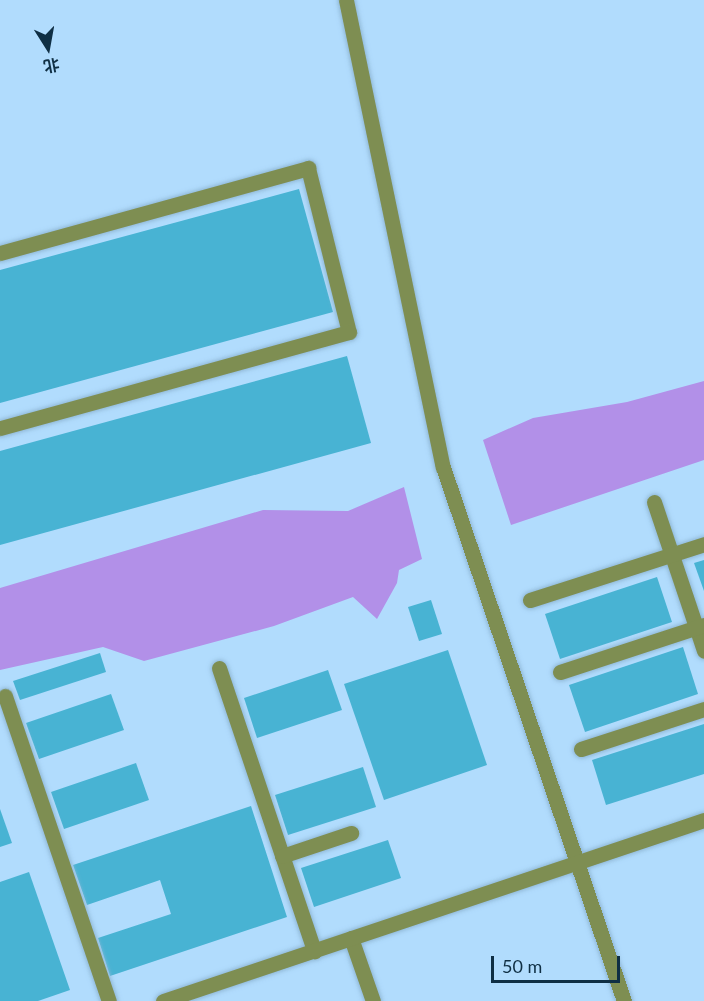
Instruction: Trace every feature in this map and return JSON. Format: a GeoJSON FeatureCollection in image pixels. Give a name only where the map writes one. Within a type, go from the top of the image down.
{"type":"FeatureCollection","features":[{"type":"Feature","properties":{"kind":"street"},"geometry":{"type":"LineString","coordinates":[[346,0],[443,467],[624,1001]]}},
{"type":"Feature","properties":{"kind":"street"},"geometry":{"type":"LineString","coordinates":[[0,253],[308,168],[349,332],[0,428]]}},
{"type":"Feature","properties":{"kind":"street"},"geometry":{"type":"LineString","coordinates":[[654,502],[700,626],[704,651]]}},
{"type":"Feature","properties":{"kind":"street"},"geometry":{"type":"LineString","coordinates":[[530,600],[704,544]]}},
{"type":"Feature","properties":{"kind":"street"},"geometry":{"type":"LineString","coordinates":[[560,672],[700,626]]}},
{"type":"Feature","properties":{"kind":"street"},"geometry":{"type":"LineString","coordinates":[[219,668],[314,951]]}},
{"type":"Feature","properties":{"kind":"street"},"geometry":{"type":"LineString","coordinates":[[5,696],[109,1001]]}},
{"type":"Feature","properties":{"kind":"street"},"geometry":{"type":"LineString","coordinates":[[581,749],[704,708]]}},
{"type":"Feature","properties":{"kind":"street"},"geometry":{"type":"LineString","coordinates":[[171,1000],[704,820]]}},
{"type":"Feature","properties":{"kind":"street"},"geometry":{"type":"LineString","coordinates":[[282,856],[351,833]]}},
{"type":"Feature","properties":{"kind":"street"},"geometry":{"type":"LineString","coordinates":[[351,938],[373,1001]]}},
{"type":"Feature","properties":{"kind":"shaded area"},"geometry":{"type":"Polygon","coordinates":[[[704,381],[704,460],[511,525],[483,440],[533,418],[627,402],[704,381]]]}},
{"type":"Feature","properties":{"kind":"shaded area"},"geometry":{"type":"Polygon","coordinates":[[[404,487],[422,559],[399,570],[397,583],[377,619],[353,597],[274,626],[144,661],[103,647],[0,670],[0,588],[263,510],[348,511],[404,487]]]}},
{"type":"Feature","properties":{"kind":"building"},"geometry":{"type":"Polygon","coordinates":[[[299,189],[333,312],[0,403],[0,270],[299,189]]]}},
{"type":"Feature","properties":{"kind":"building"},"geometry":{"type":"Polygon","coordinates":[[[347,356],[371,443],[0,545],[0,451],[347,356]]]}},
{"type":"Feature","properties":{"kind":"building"},"geometry":{"type":"Polygon","coordinates":[[[704,560],[704,591],[694,563],[704,560]]]}},
{"type":"Feature","properties":{"kind":"building"},"geometry":{"type":"Polygon","coordinates":[[[657,577],[672,622],[560,659],[545,614],[657,577]]]}},
{"type":"Feature","properties":{"kind":"building"},"geometry":{"type":"Polygon","coordinates":[[[431,600],[442,634],[419,641],[408,607],[431,600]]]}},
{"type":"Feature","properties":{"kind":"building"},"geometry":{"type":"Polygon","coordinates":[[[683,647],[698,694],[585,732],[569,685],[683,647]]]}},
{"type":"Feature","properties":{"kind":"building"},"geometry":{"type":"Polygon","coordinates":[[[448,650],[487,765],[384,800],[344,684],[448,650]]]}},
{"type":"Feature","properties":{"kind":"building"},"geometry":{"type":"Polygon","coordinates":[[[100,653],[106,672],[20,700],[13,681],[100,653]]]}},
{"type":"Feature","properties":{"kind":"building"},"geometry":{"type":"Polygon","coordinates":[[[328,670],[342,710],[257,738],[244,698],[328,670]]]}},
{"type":"Feature","properties":{"kind":"building"},"geometry":{"type":"Polygon","coordinates":[[[111,694],[124,730],[39,759],[26,723],[111,694]]]}},
{"type":"Feature","properties":{"kind":"building"},"geometry":{"type":"Polygon","coordinates":[[[704,724],[704,774],[606,805],[592,760],[704,724]]]}},
{"type":"Feature","properties":{"kind":"building"},"geometry":{"type":"Polygon","coordinates":[[[136,763],[149,800],[64,829],[51,792],[136,763]]]}},
{"type":"Feature","properties":{"kind":"building"},"geometry":{"type":"Polygon","coordinates":[[[363,767],[376,807],[288,835],[275,795],[363,767]]]}},
{"type":"Feature","properties":{"kind":"building"},"geometry":{"type":"Polygon","coordinates":[[[251,806],[287,917],[110,976],[98,938],[171,914],[160,880],[87,905],[73,865],[251,806]]]}},
{"type":"Feature","properties":{"kind":"building"},"geometry":{"type":"Polygon","coordinates":[[[0,809],[12,843],[0,847],[0,809]]]}},
{"type":"Feature","properties":{"kind":"building"},"geometry":{"type":"Polygon","coordinates":[[[388,840],[401,878],[314,907],[301,868],[388,840]]]}},
{"type":"Feature","properties":{"kind":"building"},"geometry":{"type":"Polygon","coordinates":[[[29,872],[70,990],[38,1001],[0,1001],[0,882],[29,872]]]}}]}
